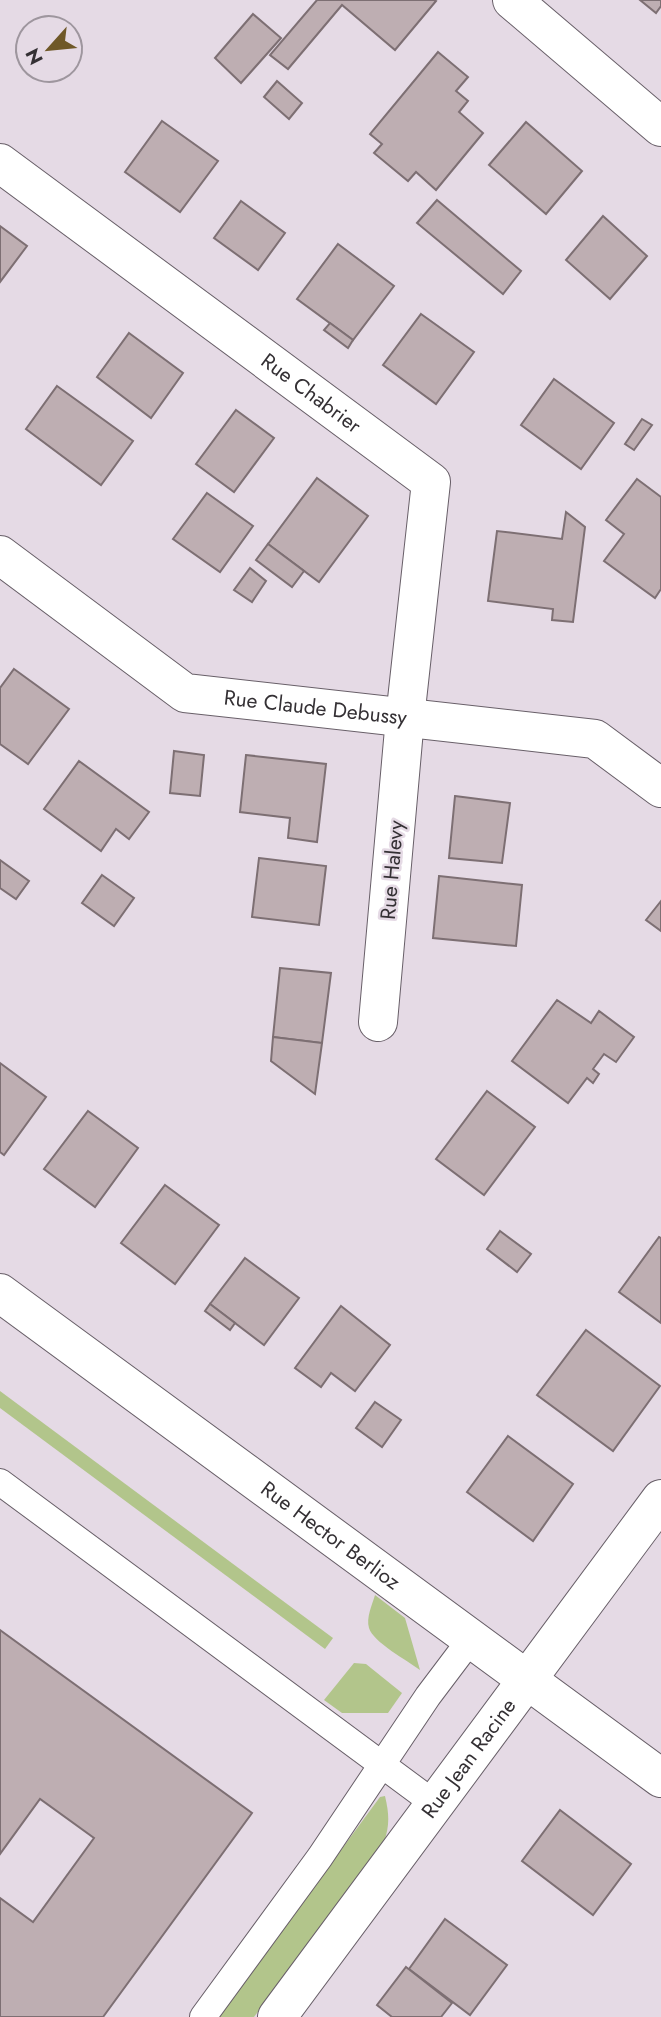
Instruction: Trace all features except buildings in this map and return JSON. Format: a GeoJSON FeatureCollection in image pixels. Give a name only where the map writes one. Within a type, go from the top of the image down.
{"type":"FeatureCollection","features":[{"type":"Feature","properties":{"kind":"street"},"geometry":{"type":"LineString","coordinates":[[512,0],[661,127]]}},
{"type":"Feature","properties":{"kind":"street","name":"Rue Chabrier"},"geometry":{"type":"LineString","coordinates":[[0,163],[431,482],[405,718]]}},
{"type":"Feature","properties":{"kind":"street","name":"Rue Claude Debussy"},"geometry":{"type":"LineString","coordinates":[[0,555],[185,693],[595,740],[661,789]]}},
{"type":"Feature","properties":{"kind":"street","name":"Rue Halevy"},"geometry":{"type":"LineString","coordinates":[[378,1022],[405,718]]}},
{"type":"Feature","properties":{"kind":"street","name":"Rue Hector Berlioz"},"geometry":{"type":"LineString","coordinates":[[0,1293],[661,1778]]}},
{"type":"Feature","properties":{"kind":"street","name":"Rue Jean Racine"},"geometry":{"type":"LineString","coordinates":[[277,2017],[661,1499]]}},
{"type":"Feature","properties":{"kind":"lane"},"geometry":{"type":"LineString","coordinates":[[0,1482],[435,1804]]}},
{"type":"Feature","properties":{"kind":"lane"},"geometry":{"type":"LineString","coordinates":[[203,2017],[320,1857],[428,1696],[471,1639]]}},
{"type":"Feature","properties":{"kind":"green space"},"geometry":{"type":"Polygon","coordinates":[[[0,1391],[333,1638],[325,1649],[0,1408],[0,1391]]]}},
{"type":"Feature","properties":{"kind":"green space"},"geometry":{"type":"Polygon","coordinates":[[[375,1595],[405,1618],[420,1670],[384,1645],[369,1628],[368,1620],[375,1595]]]}},
{"type":"Feature","properties":{"kind":"green space"},"geometry":{"type":"Polygon","coordinates":[[[354,1663],[366,1664],[402,1693],[388,1713],[342,1713],[324,1700],[354,1663]]]}},
{"type":"Feature","properties":{"kind":"green space"},"geometry":{"type":"Polygon","coordinates":[[[385,1796],[388,1819],[384,1842],[254,2017],[218,2017],[380,1797],[385,1796]]]}}]}
